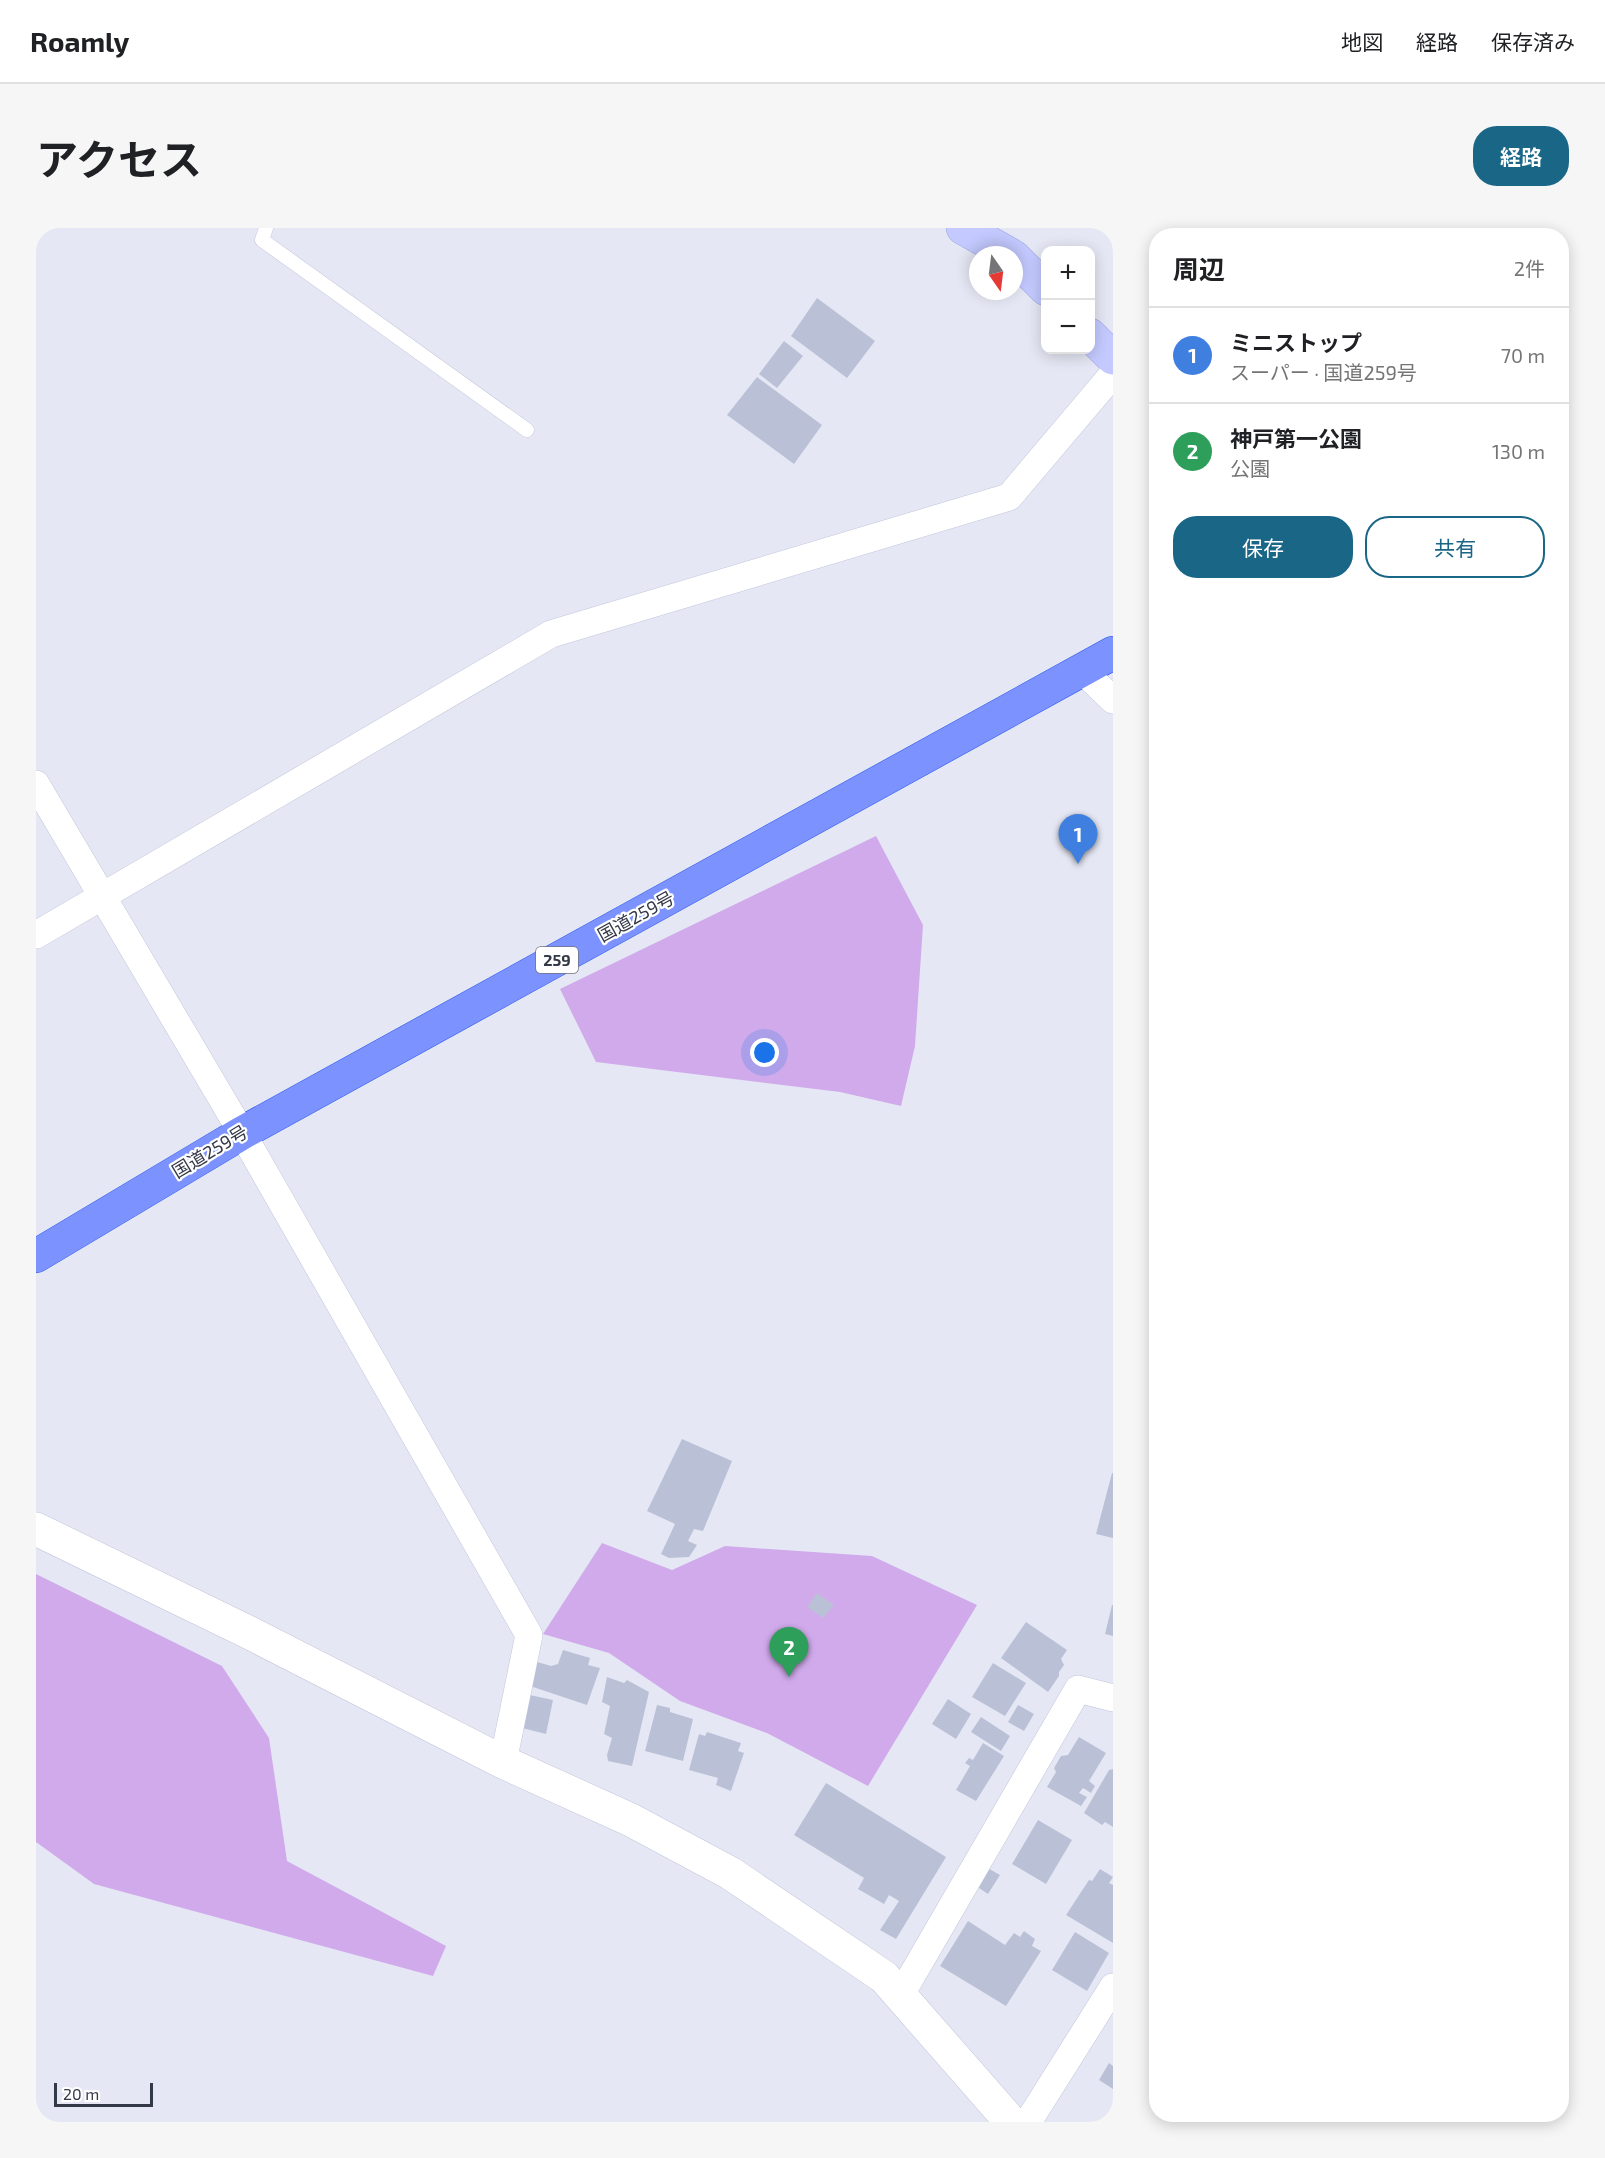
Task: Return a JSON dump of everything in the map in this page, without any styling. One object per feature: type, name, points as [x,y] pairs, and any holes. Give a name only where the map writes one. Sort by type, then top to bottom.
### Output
[{"type":"highway","name":"国道259号","points":[[36,1256],[242,1133],[1113,653]]},
{"type":"main road","points":[[963,228],[994,246]]},
{"type":"main road","points":[[1023,267],[1041,284]]},
{"type":"main road","points":[[1095,340],[1113,358]]},
{"type":"street","points":[[36,935],[551,634],[1009,497],[1113,374]]},
{"type":"street","points":[[1083,671],[1113,700]]},
{"type":"street","points":[[36,784],[242,1133],[529,1635],[503,1762]]},
{"type":"street","points":[[36,1529],[248,1632],[503,1762],[631,1820],[730,1873],[884,1977],[1011,2122]]},
{"type":"street","points":[[900,1996],[1078,1689],[1113,1698]]},
{"type":"street","points":[[1028,2122],[1113,1987]]},
{"type":"lane","points":[[266,228],[262,240],[527,430]]},
{"type":"shaded area","points":[[876,836],[923,925],[915,1046],[901,1106],[840,1092],[596,1062],[560,989]]},
{"type":"shaded area","points":[[602,1543],[672,1570],[725,1546],[872,1556],[977,1605],[868,1786],[767,1733],[680,1701],[609,1653],[543,1634]]},
{"type":"shaded area","points":[[36,1574],[222,1666],[269,1738],[287,1861],[446,1946],[433,1976],[94,1884],[36,1842]]},
{"type":"building","points":[[817,298],[875,341],[847,378],[791,336]]},
{"type":"building","points":[[784,341],[803,356],[777,388],[759,374]]},
{"type":"building","points":[[757,377],[822,425],[794,464],[727,415]]},
{"type":"building","points":[[682,1439],[732,1461],[703,1531],[694,1529],[688,1541],[697,1545],[689,1557],[669,1558],[661,1554],[675,1524],[647,1511]]},
{"type":"building","points":[[1113,1473],[1113,1538],[1096,1534]]},
{"type":"building","points":[[817,1593],[834,1605],[823,1618],[807,1607]]},
{"type":"building","points":[[1113,1605],[1113,1636],[1105,1634]]},
{"type":"building","points":[[1026,1622],[1067,1650],[1061,1659],[1064,1665],[1048,1692],[1001,1658]]},
{"type":"building","points":[[563,1650],[590,1658],[588,1665],[600,1668],[587,1705],[527,1685],[534,1661],[551,1666],[558,1664]]},
{"type":"building","points":[[993,1663],[1026,1683],[1005,1716],[972,1697]]},
{"type":"building","points":[[607,1677],[624,1683],[627,1680],[649,1692],[632,1766],[608,1761],[607,1755],[612,1738],[604,1734],[610,1706],[602,1702]]},
{"type":"building","points":[[525,1694],[553,1700],[546,1734],[518,1727]]},
{"type":"building","points":[[948,1699],[971,1714],[956,1739],[932,1724]]},
{"type":"building","points":[[657,1705],[670,1708],[670,1712],[693,1719],[683,1761],[645,1751]]},
{"type":"building","points":[[1018,1705],[1034,1714],[1024,1731],[1008,1722]]},
{"type":"building","points":[[981,1717],[1010,1736],[1001,1751],[971,1732]]},
{"type":"building","points":[[707,1732],[741,1743],[738,1751],[744,1753],[731,1791],[716,1785],[718,1778],[689,1770],[699,1734],[705,1736]]},
{"type":"building","points":[[1079,1737],[1106,1753],[1089,1781],[1095,1786],[1091,1793],[1083,1788],[1079,1793],[1087,1797],[1081,1806],[1047,1787],[1056,1772],[1054,1768],[1061,1756],[1068,1755]]},
{"type":"building","points":[[983,1743],[1004,1756],[976,1801],[956,1790],[970,1766],[965,1763],[969,1758],[973,1760]]},
{"type":"building","points":[[1113,1769],[1113,1827],[1105,1822],[1102,1825],[1084,1813],[1109,1770]]},
{"type":"building","points":[[826,1783],[946,1857],[896,1939],[880,1930],[899,1901],[889,1895],[884,1904],[858,1889],[864,1878],[794,1835]]},
{"type":"building","points":[[1038,1820],[1072,1840],[1046,1884],[1012,1864]]},
{"type":"building","points":[[984,1866],[1000,1875],[988,1894],[973,1884]]},
{"type":"building","points":[[1100,1869],[1113,1877],[1109,1883],[1113,1885],[1113,1943],[1066,1915],[1089,1880],[1092,1881]]},
{"type":"building","points":[[968,1921],[1005,1945],[1014,1933],[1020,1937],[1024,1931],[1035,1939],[1032,1946],[1041,1951],[1006,2006],[940,1966]]},
{"type":"building","points":[[1075,1932],[1109,1953],[1087,1991],[1052,1970]]},
{"type":"building","points":[[1109,2063],[1113,2066],[1113,2089],[1099,2080]]},
{"type":"place","name":"ミニストップ","points":[[1078,864]]},
{"type":"place","name":"神戸第一公園","points":[[789,1677]]}]
